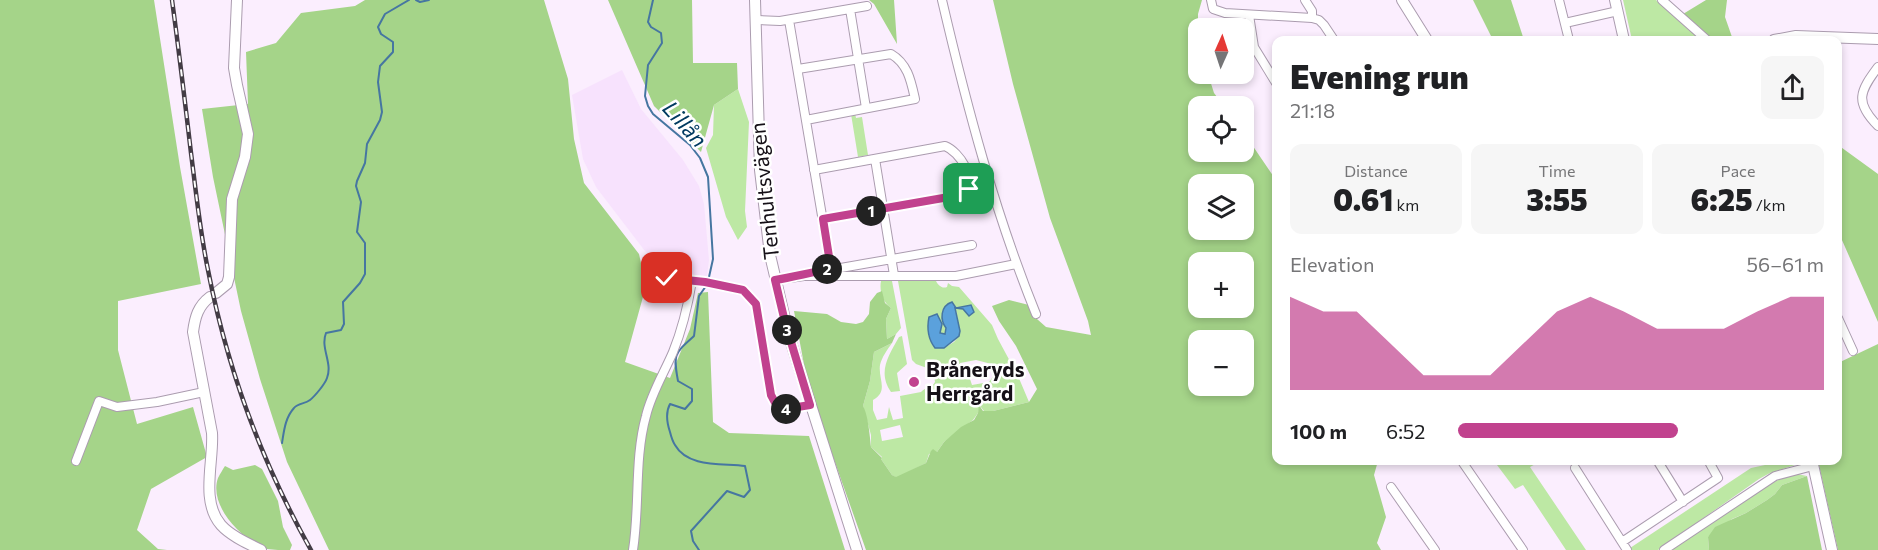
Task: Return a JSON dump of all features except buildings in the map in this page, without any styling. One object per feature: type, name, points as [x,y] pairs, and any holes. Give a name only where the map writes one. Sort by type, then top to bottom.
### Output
[{"type":"street","points":[[237,0],[234,68],[246,122],[248,145],[232,199],[227,284],[199,308],[193,332],[213,433],[210,492],[215,515],[220,524],[230,533],[261,550]]},
{"type":"street","name":"Tenhultsvägen","points":[[755,0],[761,189],[775,280],[810,405],[857,550]]},
{"type":"street","points":[[942,0],[993,197],[1036,314]]},
{"type":"street","points":[[1211,0],[1213,9],[1217,11],[1319,20],[1331,36]]},
{"type":"street","points":[[1305,0],[1312,11],[1312,18]]},
{"type":"street","points":[[1402,0],[1424,36]]},
{"type":"street","points":[[1558,0],[1568,36]]},
{"type":"street","points":[[1662,0],[1702,36]]},
{"type":"street","points":[[756,20],[789,20],[867,6]]},
{"type":"street","points":[[1564,23],[1616,6],[1623,36]]},
{"type":"street","points":[[850,9],[866,108]]},
{"type":"street","points":[[1249,15],[1254,47],[1272,76]]},
{"type":"street","points":[[789,20],[831,269]]},
{"type":"street","points":[[1842,38],[1878,39]]},
{"type":"street","points":[[798,69],[893,54],[908,71],[915,99],[806,120]]},
{"type":"street","points":[[1878,67],[1865,85],[1862,96],[1866,110],[1878,126]]},
{"type":"street","points":[[814,170],[947,147],[961,159],[970,186],[966,194],[823,219]]},
{"type":"street","points":[[874,159],[894,275]]},
{"type":"street","points":[[804,276],[816,271],[972,245]]},
{"type":"street","points":[[775,280],[804,276],[956,276],[1016,264]]},
{"type":"street","points":[[667,278],[705,282],[743,290],[756,304],[771,395],[779,410],[810,405]]},
{"type":"street","points":[[633,550],[641,448],[646,416],[674,350],[689,300],[692,281]]},
{"type":"street","points":[[1842,327],[1853,351]]},
{"type":"street","points":[[76,461],[99,401],[117,407],[157,402],[204,392]]},
{"type":"street","points":[[1464,465],[1523,550]]},
{"type":"street","points":[[1660,465],[1683,502]]},
{"type":"street","points":[[1575,468],[1624,546],[1719,478],[1711,465]]},
{"type":"street","points":[[1664,550],[1775,476],[1807,465]]},
{"type":"street","points":[[1813,465],[1832,550]]},
{"type":"street","points":[[1391,488],[1435,550]]},
{"type":"shaded area","points":[[622,70],[641,109],[683,160],[699,186],[704,204],[709,260],[707,276],[674,274],[645,251],[596,187],[583,159],[572,95]]},
{"type":"green space","points":[[0,0],[154,0],[201,284],[118,301],[118,350],[137,424],[193,407],[207,457],[151,489],[137,530],[158,549],[167,550],[0,550]]},
{"type":"green space","points":[[365,0],[544,0],[568,79],[574,139],[584,183],[639,254],[646,286],[625,362],[670,378],[690,329],[698,293],[708,292],[713,422],[729,433],[809,436],[845,550],[329,550],[287,462],[260,379],[241,311],[213,177],[202,109],[248,104],[246,52],[276,43],[301,13],[355,6]]},
{"type":"green space","points":[[608,0],[692,0],[693,63],[737,63],[738,89],[714,105],[701,152],[654,106]]},
{"type":"green space","points":[[869,0],[894,0],[897,44],[874,4]]},
{"type":"green space","points":[[993,0],[1202,0],[1198,18],[1188,18],[1188,84],[1211,84],[1216,96],[1188,96],[1188,162],[1254,162],[1254,148],[1272,174],[1272,465],[1377,465],[1374,475],[1386,517],[1377,543],[1381,550],[866,550],[808,386],[794,311],[827,314],[841,322],[856,324],[863,322],[869,314],[870,302],[877,293],[882,291],[885,303],[891,308],[886,319],[887,339],[896,334],[892,343],[874,352],[870,381],[863,406],[871,447],[896,477],[926,463],[933,449],[937,452],[944,442],[961,427],[974,420],[979,405],[983,411],[993,411],[1029,402],[1037,389],[1016,346],[992,306],[1009,300],[1029,305],[1037,319],[1046,327],[1091,335],[1050,218],[1013,84]]},
{"type":"green space","points":[[1473,0],[1511,0],[1523,36],[1491,36]]},
{"type":"green space","points":[[1623,0],[1656,0],[1699,36],[1631,36]]},
{"type":"green space","points":[[1706,0],[1727,0],[1725,17],[1732,36],[1706,36],[1683,14]]},
{"type":"green space","points":[[738,89],[749,122],[745,211],[747,227],[738,240],[726,217],[706,148],[713,135],[714,105]]},
{"type":"green space","points":[[855,113],[856,118],[862,117],[868,155],[858,157],[851,114]]},
{"type":"green space","points":[[1842,148],[1878,174],[1878,322],[1842,240]]},
{"type":"green space","points":[[881,281],[892,281],[901,328],[887,339],[886,319],[891,308],[882,296]]},
{"type":"green space","points":[[898,281],[936,281],[943,287],[947,287],[948,283],[959,287],[992,325],[1012,365],[1003,367],[976,360],[960,363],[963,377],[969,376],[972,385],[989,382],[995,374],[1015,369],[1029,402],[993,411],[984,411],[980,406],[973,420],[944,442],[937,452],[929,454],[926,463],[897,478],[892,475],[881,459],[882,457],[871,447],[871,435],[863,406],[870,381],[874,352],[892,343],[880,365],[882,389],[873,400],[873,410],[877,420],[887,418],[889,407],[893,420],[903,418],[900,396],[921,392],[935,382],[934,375],[929,377],[927,368],[912,360]],"holes":[[[952,302],[955,306],[959,336],[944,348],[933,346],[929,331],[930,316],[937,314],[941,324],[940,333],[945,334],[943,314],[946,305]],[[900,425],[903,437],[882,441],[880,430]]]},
{"type":"green space","points":[[902,336],[907,364],[897,373],[900,391],[891,392],[885,378],[886,364],[899,337]]},
{"type":"green space","points":[[1878,344],[1878,550],[1838,550],[1819,465],[1842,465],[1842,361]]},
{"type":"green space","points":[[255,465],[262,469],[278,501],[283,527],[292,545],[290,550],[267,549],[258,545],[230,521],[218,500],[216,489],[218,478],[225,466],[233,470]]},
{"type":"green space","points":[[1497,465],[1534,465],[1530,467],[1586,550],[1566,550],[1523,485],[1515,489]]},
{"type":"green space","points":[[1765,465],[1795,465],[1759,479],[1658,550],[1632,550],[1630,548],[1751,468]]},
{"type":"green space","points":[[1797,474],[1807,476],[1782,485],[1767,500],[1732,519],[1708,537],[1709,550],[1671,550],[1764,487]]},
{"type":"green space","points":[[1807,476],[1822,550],[1709,550],[1708,537],[1715,527],[1746,513],[1767,500],[1782,485]]},
{"type":"water","points":[[952,302],[956,308],[971,305],[974,312],[969,316],[963,309],[955,308],[959,336],[944,348],[935,348],[929,333],[929,317],[937,314],[942,324],[940,333],[945,334],[946,328],[942,313],[945,307]]},
{"type":"waterway","points":[[282,443],[285,425],[291,412],[296,406],[312,398],[326,381],[329,367],[324,344],[326,333],[341,330],[344,324],[343,302],[365,274],[365,243],[357,232],[361,202],[356,186],[365,163],[367,144],[382,112],[378,82],[380,66],[393,52],[393,42],[381,34],[378,27],[385,14],[409,0]]},
{"type":"waterway","points":[[416,0],[420,2],[429,0]]},
{"type":"waterway","name":"Lillån","points":[[653,0],[648,22],[651,27],[661,33],[662,43],[648,65],[645,96],[653,114],[690,145],[700,158],[708,177],[713,259],[709,277]]},
{"type":"waterway","name":"Lillån","points":[[699,550],[693,541],[691,531],[727,491],[744,497],[750,490],[745,466],[707,463],[688,458],[675,445],[668,425],[667,414],[670,404],[685,409],[692,401],[692,389],[678,381],[676,360],[679,351],[694,336],[699,296],[706,286]]},
{"type":"railway","points":[[172,0],[200,227],[225,343],[262,449],[311,550]]},
{"type":"place","name":"Bråneryds Herrgård","points":[[914,382]]},
{"type":"route","points":[[667,278],[705,282],[743,290],[756,304],[771,395],[779,410],[810,405],[775,280],[831,269],[823,219],[966,194],[969,189]]}]
